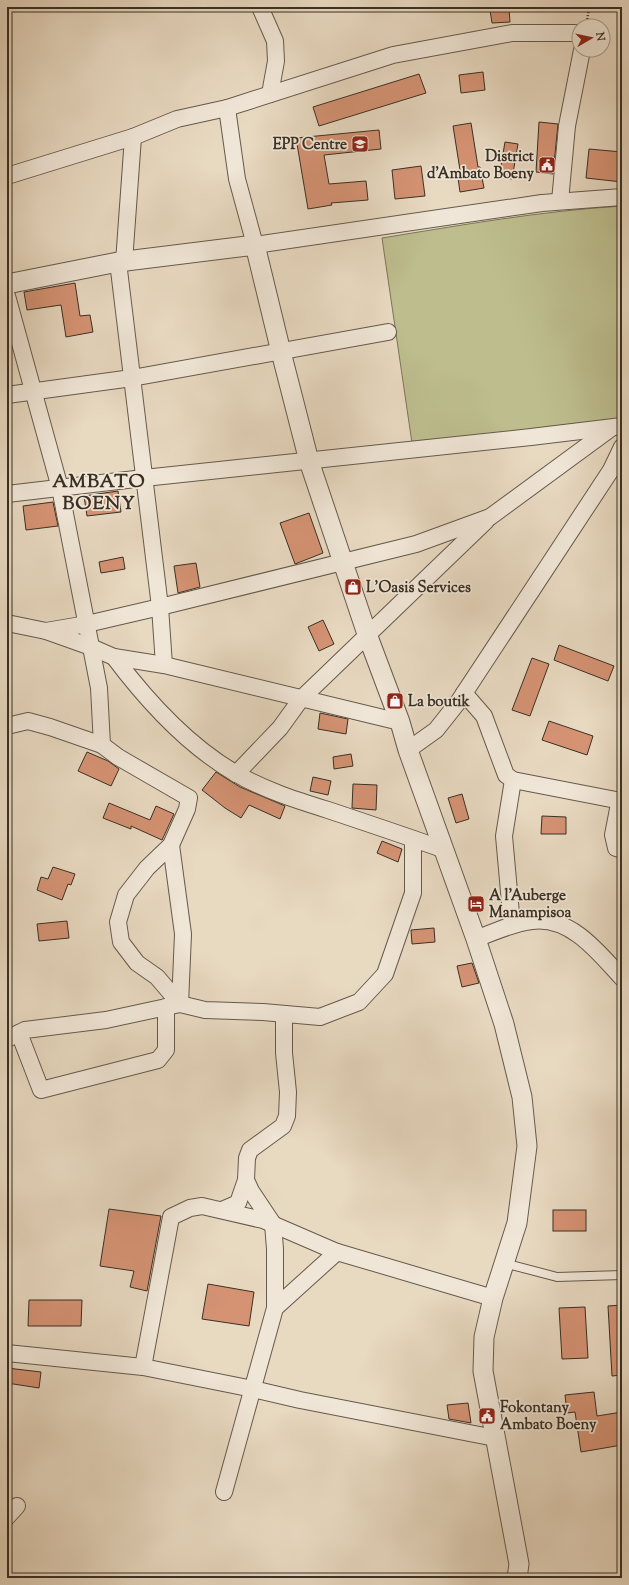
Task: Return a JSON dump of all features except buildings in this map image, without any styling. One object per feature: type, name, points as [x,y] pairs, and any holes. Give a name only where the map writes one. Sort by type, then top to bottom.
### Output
[{"type":"street","points":[[260,7],[275,41],[276,61],[270,94]]},
{"type":"street","points":[[7,176],[133,137],[177,119],[227,108],[393,55],[512,33],[571,33]]},
{"type":"street","points":[[560,201],[567,126],[580,58]]},
{"type":"street","points":[[227,108],[237,179],[309,461],[367,634],[400,722],[408,750],[476,939],[504,1024],[522,1097],[527,1146],[517,1223],[493,1298],[484,1337],[483,1371],[519,1564],[517,1578]]},
{"type":"street","points":[[133,137],[121,262],[132,378],[160,607],[164,665]]},
{"type":"street","points":[[7,284],[121,262],[255,245],[560,201],[622,197]]},
{"type":"street","points":[[7,296],[60,488],[98,688],[102,745]]},
{"type":"street","points":[[7,395],[132,378],[388,332]]},
{"type":"street","points":[[7,494],[617,427]]},
{"type":"street","points":[[236,774],[280,728],[301,699],[490,517],[617,427]]},
{"type":"street","points":[[408,750],[436,730],[464,693],[616,468],[622,447]]},
{"type":"street","points":[[46,631],[87,624],[160,607],[416,544],[490,517]]},
{"type":"street","points":[[7,623],[46,631],[114,657],[164,665],[400,722]]},
{"type":"street","points":[[114,657],[138,689],[184,736],[207,755],[236,774],[280,794],[445,850]]},
{"type":"street","points":[[464,693],[484,716],[506,775],[514,780],[616,800],[619,804],[612,835],[616,848],[622,850]]},
{"type":"street","points":[[7,726],[28,721],[102,745],[118,757],[189,798],[187,809],[171,845],[147,868],[126,895],[118,922],[120,942],[137,963],[157,977],[173,1006]]},
{"type":"street","points":[[512,925],[504,836],[514,780]]},
{"type":"street","points":[[171,845],[183,934],[173,1006],[166,1050],[158,1060],[41,1090],[13,1036],[25,1030],[106,1020],[173,1006],[205,1010],[320,1017],[359,1002],[385,974],[413,893],[413,838]]},
{"type":"street","points":[[476,939],[512,925],[533,920],[548,921],[578,934],[622,978]]},
{"type":"street","points":[[222,1210],[238,1203],[246,1180],[247,1158],[250,1150],[283,1126],[287,1116],[288,1092],[284,1053],[284,1014]]},
{"type":"street","points":[[224,1492],[275,1308],[275,1249],[273,1224],[251,1191],[246,1180]]},
{"type":"street","points":[[144,1367],[171,1217],[190,1208],[202,1206],[262,1220],[337,1252],[493,1298]]},
{"type":"street","points":[[275,1308],[337,1252]]},
{"type":"street","points":[[7,1353],[144,1367],[300,1400],[495,1438]]},
{"type":"lane","points":[[504,1263],[557,1277],[622,1275]]},
{"type":"path","points":[[588,18],[589,7]]},
{"type":"green space","points":[[622,206],[622,416],[614,421],[412,443],[382,238],[472,223],[562,211]]},
{"type":"place","name":"EPP Centre","points":[[360,144]]},
{"type":"place","name":"District d'Ambato Boeny","points":[[547,165]]},
{"type":"place","name":"L'Oasis Services","points":[[353,587]]},
{"type":"place","name":"La boutik","points":[[395,701]]},
{"type":"place","name":"A l'Auberge Manampisoa","points":[[476,904]]},
{"type":"place","name":"Fokontany Ambato Boeny","points":[[487,1416]]},
{"type":"district","name":"AMBATO BOENY","points":[[99,491]]}]
